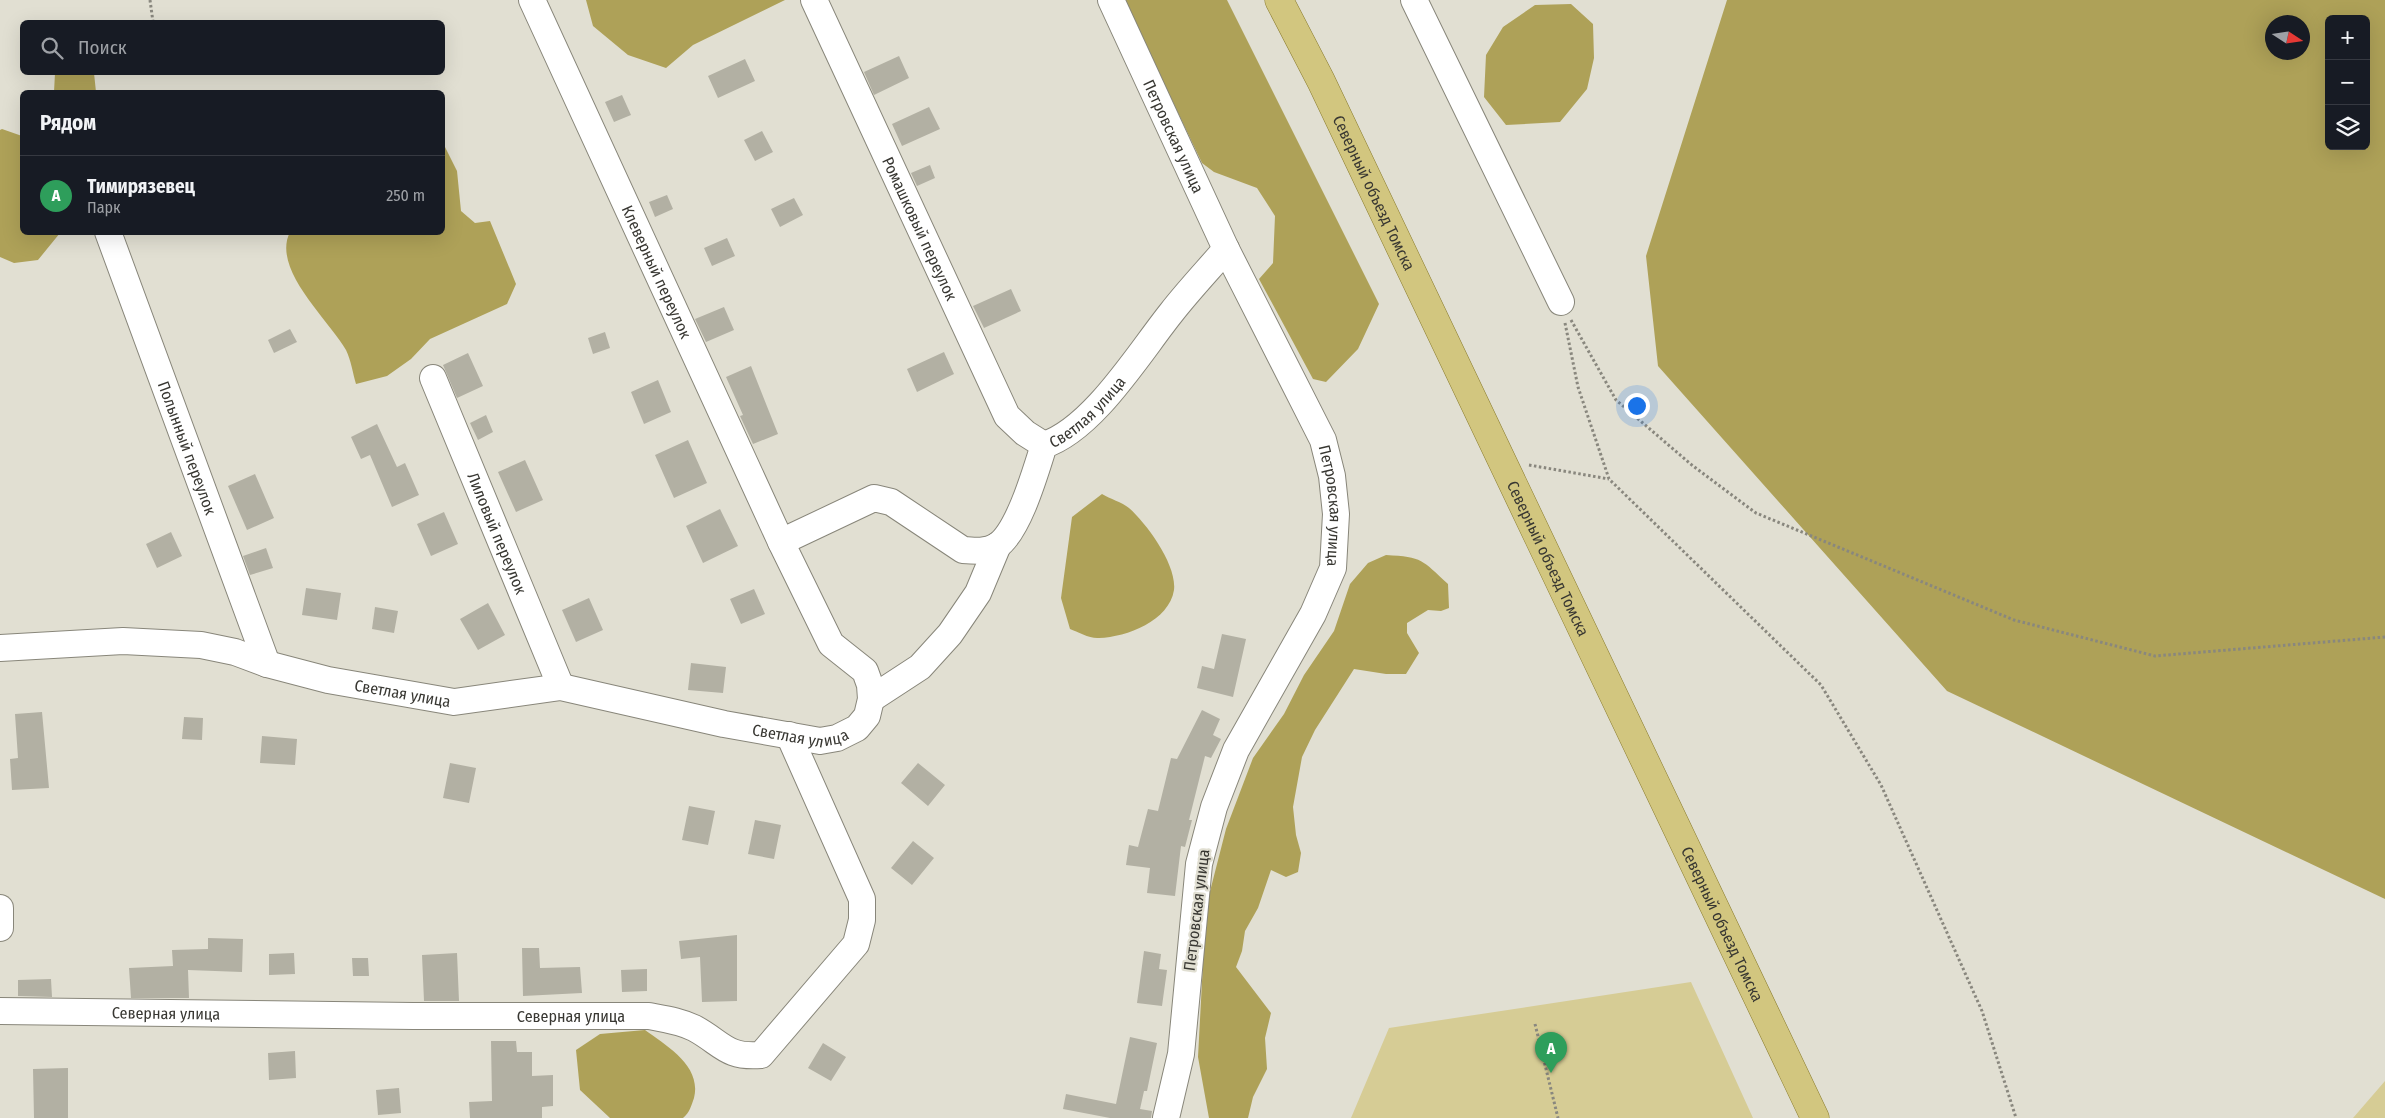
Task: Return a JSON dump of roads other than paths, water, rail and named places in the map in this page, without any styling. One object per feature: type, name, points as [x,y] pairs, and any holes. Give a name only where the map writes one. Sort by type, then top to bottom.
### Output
[{"type":"main road","name":"Северный объезд Томска","points":[[1279,0],[1325,90],[1815,1118]]},
{"type":"street","name":"Клеверный переулок","points":[[532,0],[781,542]]},
{"type":"street","name":"Ромашковый переулок","points":[[814,0],[1006,416],[1025,433],[1044,445]]},
{"type":"street","name":"Петровская улица","points":[[1111,0],[1226,249],[1323,440],[1332,476],[1336,514],[1333,568],[1308,622],[1236,750],[1214,807],[1199,864],[1181,1054],[1166,1118]]},
{"type":"street","points":[[1414,0],[1561,302]]},
{"type":"street","name":"Полынный переулок","points":[[109,235],[266,664]]},
{"type":"street","name":"Светлая улица","points":[[0,648],[123,641],[201,645],[235,652],[266,664],[378,690],[454,702],[561,687],[724,724],[820,741],[837,738],[857,728],[867,716],[871,700],[920,667],[950,634],[978,593],[998,545],[1008,534],[1027,496],[1044,445],[1069,433],[1094,410],[1173,311],[1226,249]]},
{"type":"street","name":"Лиловый переулок","points":[[433,378],[561,687]]},
{"type":"street","points":[[871,700],[870,685],[865,671],[831,644],[781,542],[874,498],[892,502],[964,550],[989,549],[998,545]]},
{"type":"street","name":"Северная улица","points":[[0,1011],[413,1016],[649,1016],[673,1020],[694,1028],[732,1053],[745,1056],[761,1055],[856,944],[862,920],[862,899],[789,735]]},
{"type":"street","points":[[0,908],[0,928]]},
{"type":"place","name":"Тимирязевец","points":[[1551,1073]]}]
